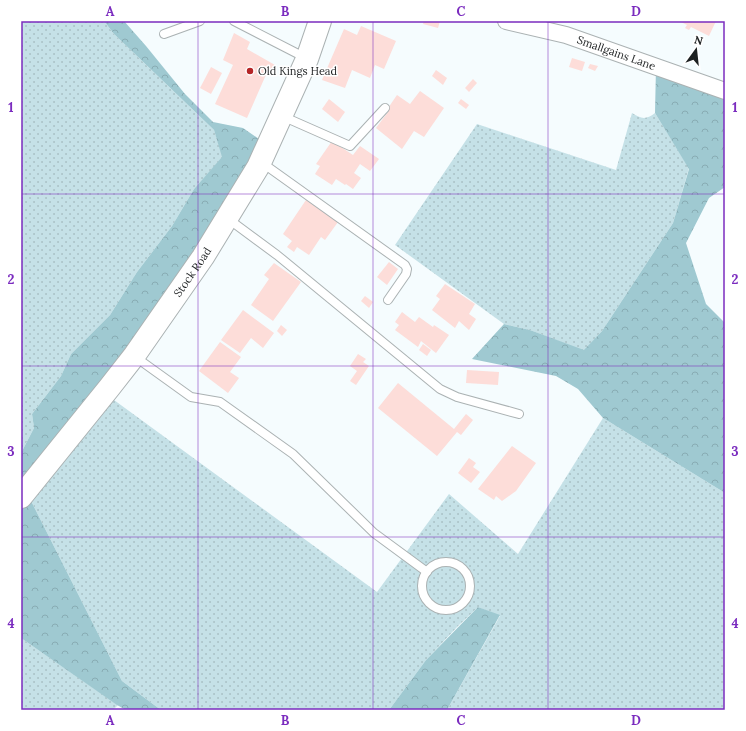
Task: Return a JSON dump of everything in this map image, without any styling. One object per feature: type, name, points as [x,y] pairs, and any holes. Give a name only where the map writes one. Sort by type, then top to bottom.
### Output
[{"type":"main road","name":"Stock Road","points":[[21,497],[134,356],[203,257],[260,162],[307,59],[320,21]]},
{"type":"street","name":"Smallgains Lane","points":[[506,21],[566,35],[725,91]]},
{"type":"lane","points":[[164,34],[200,21]]},
{"type":"lane","points":[[234,21],[307,59]]},
{"type":"lane","points":[[281,116],[350,146],[385,108]]},
{"type":"lane","points":[[260,162],[405,265],[407,269],[406,274],[388,300]]},
{"type":"lane","points":[[227,218],[277,255],[440,389],[458,398],[519,414]]},
{"type":"lane","points":[[134,356],[191,397],[220,402],[293,454],[374,533],[427,572]]},
{"type":"lane","points":[[444,562],[454,563],[463,568],[468,576],[470,586],[468,596],[462,604],[453,609],[443,610],[434,606],[426,600],[422,591],[422,580],[427,572],[434,565],[444,562]]},
{"type":"shaded area","points":[[21,21],[104,21],[114,34],[214,130],[223,157],[194,189],[172,226],[137,272],[110,315],[71,354],[61,376],[32,414],[34,428],[21,453]]},
{"type":"shaded area","points":[[632,113],[638,117],[646,118],[655,113],[689,168],[673,223],[602,331],[584,351],[530,330],[504,324],[395,245],[477,124],[616,170]]},
{"type":"shaded area","points":[[102,381],[114,400],[377,592],[449,494],[518,554],[603,418],[725,493],[725,710],[447,710],[500,616],[478,607],[426,660],[389,710],[161,710],[122,681],[26,491]]},
{"type":"shaded area","points":[[21,638],[118,705],[113,710],[21,710]]},
{"type":"green space","points":[[104,21],[124,21],[185,94],[213,122],[243,128],[259,139],[258,167],[26,491],[122,681],[161,710],[126,710],[21,638],[21,453],[34,428],[32,414],[61,376],[71,354],[110,315],[137,272],[172,226],[194,189],[222,157],[214,130],[114,34]]},
{"type":"green space","points":[[656,67],[725,91],[725,187],[709,198],[686,243],[706,304],[725,323],[725,493],[603,418],[578,389],[556,376],[472,359],[504,324],[530,330],[584,350],[602,331],[673,223],[689,169],[655,113]]},
{"type":"green space","points":[[478,607],[500,615],[447,710],[389,710],[426,660]]},
{"type":"building","points":[[424,21],[440,21],[438,28],[423,24]]},
{"type":"building","points":[[679,21],[716,21],[709,36],[691,27],[689,30],[685,28],[687,25]]},
{"type":"building","points":[[361,26],[396,41],[384,69],[375,65],[370,78],[352,70],[345,88],[322,80],[344,29],[357,35]]},
{"type":"building","name":"Old Kings Head","points":[[234,33],[250,42],[247,49],[275,65],[265,77],[247,118],[215,104],[233,65],[223,60]]},
{"type":"building","points":[[572,58],[585,62],[582,71],[569,67]]},
{"type":"building","points":[[590,64],[598,66],[595,71],[588,68]]},
{"type":"building","points":[[211,67],[222,73],[211,94],[200,88]]},
{"type":"building","points":[[436,70],[447,78],[443,85],[432,76]]},
{"type":"building","points":[[473,79],[477,83],[469,92],[465,88]]},
{"type":"building","points":[[420,91],[444,108],[424,137],[414,131],[402,149],[376,128],[388,112],[386,111],[397,95],[410,104]]},
{"type":"building","points":[[329,99],[345,112],[338,122],[322,109]]},
{"type":"building","points":[[461,99],[469,105],[466,109],[458,103]]},
{"type":"building","points":[[332,141],[353,155],[360,146],[379,159],[370,171],[360,164],[354,173],[361,178],[353,189],[336,179],[332,185],[315,174],[320,166],[316,164]]},
{"type":"building","points":[[306,200],[338,222],[325,240],[321,237],[309,255],[297,247],[294,252],[287,247],[292,241],[283,234]]},
{"type":"building","points":[[389,262],[398,269],[387,285],[377,277]]},
{"type":"building","points":[[274,263],[301,282],[273,321],[251,305],[269,279],[264,275]]},
{"type":"building","points":[[445,284],[475,304],[469,314],[476,319],[469,330],[459,321],[455,328],[432,310],[440,299],[436,296]]},
{"type":"building","points":[[365,296],[373,302],[369,308],[361,301]]},
{"type":"building","points":[[243,310],[274,333],[263,348],[251,338],[240,353],[221,340]]},
{"type":"building","points":[[402,312],[415,322],[419,317],[433,327],[434,325],[449,335],[436,353],[421,341],[418,347],[395,330],[399,325],[395,322]]},
{"type":"building","points":[[281,325],[287,330],[282,336],[277,331]]},
{"type":"building","points":[[220,342],[241,357],[230,372],[239,378],[228,393],[199,371]]},
{"type":"building","points":[[423,344],[431,350],[427,356],[419,350]]},
{"type":"building","points":[[358,354],[366,359],[363,362],[369,366],[356,385],[350,381],[357,371],[350,366]]},
{"type":"building","points":[[467,370],[499,372],[498,385],[466,383]]},
{"type":"building","points":[[398,383],[454,429],[466,414],[473,420],[461,435],[457,432],[437,456],[378,408]]},
{"type":"building","points":[[512,446],[536,463],[516,491],[502,501],[496,496],[494,500],[478,489]]},
{"type":"building","points":[[469,458],[476,463],[473,467],[480,472],[471,483],[458,473]]},
{"type":"place","name":"Old Kings Head","points":[[250,71]]}]
